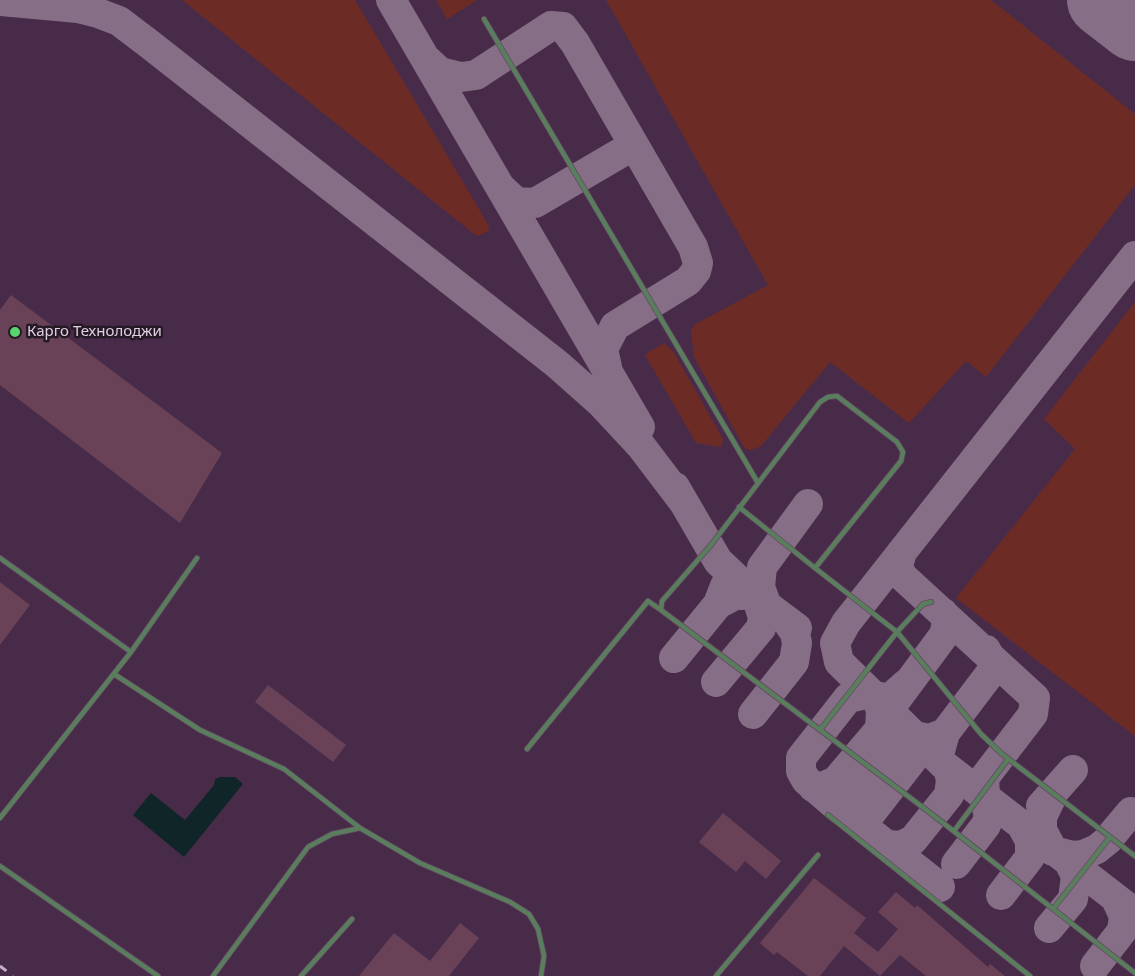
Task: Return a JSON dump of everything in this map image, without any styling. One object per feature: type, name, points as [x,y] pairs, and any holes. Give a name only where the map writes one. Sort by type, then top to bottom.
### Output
[{"type":"lane","points":[[484,19],[758,483]]},
{"type":"lane","points":[[661,610],[662,601],[711,545],[820,402],[828,397],[837,396],[897,442],[903,452],[901,461],[816,568]]},
{"type":"lane","points":[[739,507],[897,632],[981,734],[1008,759],[1135,856]]},
{"type":"lane","points":[[0,558],[131,652]]},
{"type":"lane","points":[[0,818],[131,652],[198,558]]},
{"type":"lane","points":[[527,749],[648,601],[954,831],[1135,973]]},
{"type":"lane","points":[[820,730],[897,632],[923,604],[931,602]]},
{"type":"lane","points":[[114,674],[200,730],[284,769],[360,828],[420,863],[510,902],[530,914],[538,929],[544,956],[541,976]]},
{"type":"lane","points":[[954,831],[1008,759]]},
{"type":"lane","points":[[828,815],[1027,975]]},
{"type":"lane","points":[[213,976],[308,847],[333,834],[360,828]]},
{"type":"lane","points":[[1053,909],[1110,837]]},
{"type":"lane","points":[[716,976],[818,855]]},
{"type":"lane","points":[[0,866],[158,976]]},
{"type":"lane","points":[[301,976],[352,919]]},
{"type":"shaded area","points":[[182,0],[355,0],[489,226],[488,231],[478,236],[474,234]]},
{"type":"shaded area","points":[[436,0],[477,0],[447,19]]},
{"type":"shaded area","points":[[606,0],[991,0],[1135,114],[1135,185],[986,377],[966,361],[909,423],[830,362],[761,446],[751,450],[745,449],[694,357],[691,331],[694,325],[768,285]]},
{"type":"shaded area","points":[[1135,302],[1135,736],[956,598],[1075,449],[1044,419]]},
{"type":"shaded area","points":[[664,343],[673,351],[723,439],[721,447],[696,443],[645,355]]},
{"type":"shaded area","points":[[235,777],[243,784],[184,857],[133,815],[151,793],[185,820],[214,785],[215,779]]},
{"type":"building","points":[[11,295],[222,453],[180,523],[0,385],[0,310]]},
{"type":"building","points":[[0,582],[30,605],[0,645]]},
{"type":"building","points":[[268,685],[346,745],[333,762],[255,702]]},
{"type":"building","points":[[723,813],[781,861],[766,879],[745,861],[736,872],[699,842]]},
{"type":"building","points":[[814,878],[866,918],[854,933],[878,952],[898,929],[878,912],[896,892],[915,908],[917,905],[988,967],[990,964],[1005,976],[926,976],[900,955],[880,976],[844,946],[820,976],[808,976],[777,952],[774,955],[760,943]]},
{"type":"building","points":[[460,923],[479,938],[449,976],[359,976],[394,933],[430,961]]},
{"type":"taxiway","points":[[391,0],[640,427]]},
{"type":"taxiway","points":[[0,1],[78,8],[119,21],[557,364],[601,403],[641,446],[685,504]]},
{"type":"taxiway","points":[[426,59],[440,72],[461,77],[476,75],[551,26],[563,27],[575,43],[693,247],[698,263],[696,271],[688,281],[615,326],[603,349],[608,372]]},
{"type":"taxiway","points":[[500,187],[516,202],[535,203],[634,145]]},
{"type":"taxiway","points":[[1135,256],[846,623],[835,643],[839,662],[944,765],[1135,913]]},
{"type":"taxiway","points":[[675,487],[718,561],[757,598],[797,628]]},
{"type":"taxiway","points":[[767,606],[760,587],[762,567],[808,504]]},
{"type":"taxiway","points":[[902,552],[898,566],[902,576],[1035,698],[1033,714],[984,778],[985,794],[993,805]]},
{"type":"taxiway","points":[[674,658],[718,604],[725,586]]},
{"type":"taxiway","points":[[716,682],[761,628],[763,618],[757,598],[749,595],[735,595],[718,604]]},
{"type":"taxiway","points":[[896,700],[944,635],[947,622],[943,613]]},
{"type":"taxiway","points":[[753,714],[794,662],[797,643],[795,633],[786,620]]},
{"type":"taxiway","points":[[940,751],[945,733],[992,671],[992,661],[986,650]]},
{"type":"taxiway","points":[[841,810],[806,780],[801,771],[801,758],[848,698],[866,694],[889,699],[906,684]]},
{"type":"taxiway","points":[[813,787],[825,786],[836,781],[880,729],[881,711],[876,696]]},
{"type":"taxiway","points":[[855,795],[900,740],[898,725],[891,714]]},
{"type":"taxiway","points":[[835,793],[837,805],[846,813],[860,817],[871,813],[913,759],[912,735],[929,739],[945,733]]},
{"type":"taxiway","points":[[888,845],[901,846],[913,840],[949,795],[951,780],[948,768]]},
{"type":"taxiway","points":[[1041,806],[1073,770]]},
{"type":"taxiway","points":[[1054,792],[1042,817],[1042,830],[1053,851],[1073,856],[1083,855],[1097,849],[1108,840]]},
{"type":"taxiway","points":[[956,864],[986,825],[989,816],[984,797]]},
{"type":"taxiway","points":[[1110,837],[1131,812]]},
{"type":"taxiway","points":[[846,813],[940,887]]},
{"type":"taxiway","points":[[1001,895],[1030,857],[1030,841],[1023,828]]},
{"type":"taxiway","points":[[1049,928],[1073,899],[1076,876],[1070,864]]},
{"type":"taxiway","points":[[1095,966],[1122,931],[1124,916],[1116,899]]},
{"type":"runway","points":[[1104,0],[1135,24]]},
{"type":"railway","points":[[0,966],[13,976]]},
{"type":"place","name":"Карго Технолоджи","points":[[15,332]]}]
